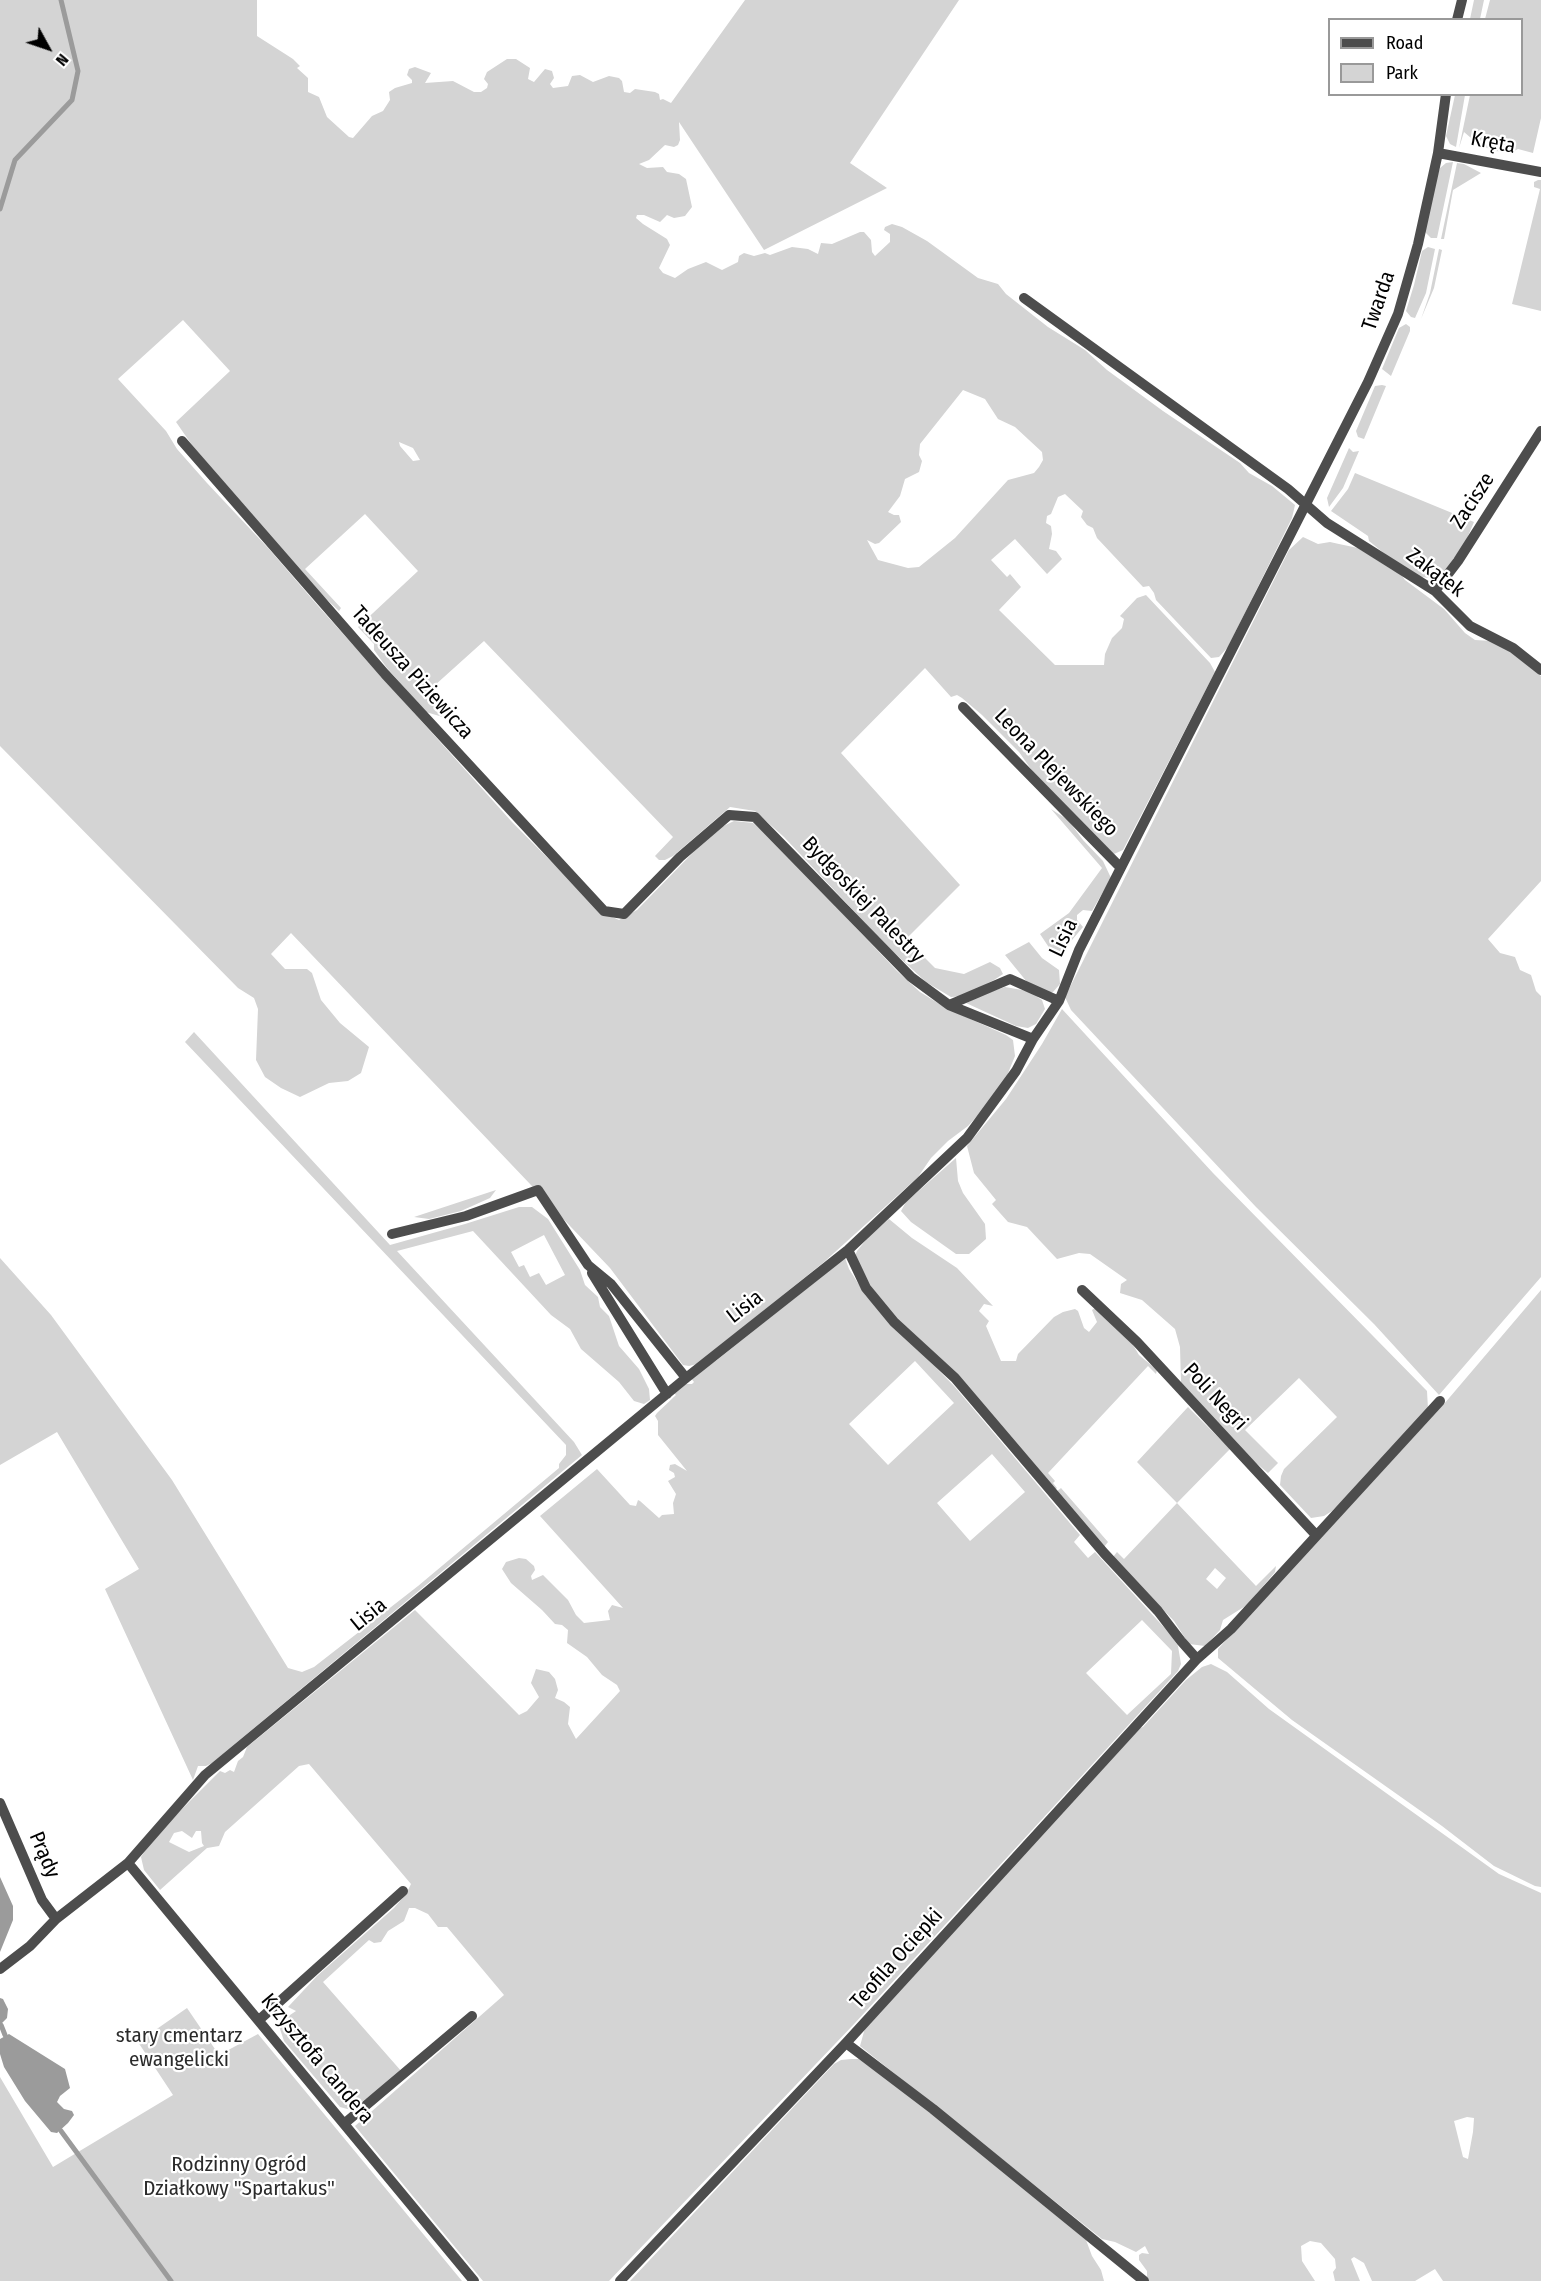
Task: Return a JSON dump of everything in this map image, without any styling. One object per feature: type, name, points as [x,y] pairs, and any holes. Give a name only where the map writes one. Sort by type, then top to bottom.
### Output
[{"type":"street","points":[[1458,18],[1462,0]]},
{"type":"street","name":"Twarda","points":[[1306,506],[1368,382],[1398,314],[1418,244],[1438,153],[1446,96]]},
{"type":"street","name":"Kręta","points":[[1438,153],[1541,172]]},
{"type":"street","name":"Zakątek","points":[[1024,298],[1288,489],[1327,523],[1435,591],[1470,626],[1513,648],[1541,670]]},
{"type":"street","name":"Zacisze","points":[[1435,591],[1458,561],[1541,430]]},
{"type":"street","name":"Tadeusza Piziewicza","points":[[182,441],[385,674],[603,911],[624,914],[680,857],[729,815],[755,817]]},
{"type":"street","name":"Lisia","points":[[0,1969],[30,1946],[56,1919],[128,1863],[206,1774],[686,1378],[848,1250],[967,1138],[1016,1071],[1033,1039],[1059,1001],[1079,950],[1120,867],[1306,506]]},
{"type":"street","name":"Leona Plejewskiego","points":[[963,707],[1120,867]]},
{"type":"street","name":"Bydgoskiej Palestry","points":[[755,817],[910,977],[949,1005],[1033,1039]]},
{"type":"street","points":[[949,1005],[1010,979],[1059,1001]]},
{"type":"street","points":[[392,1234],[466,1216],[538,1190],[588,1265],[667,1394]]},
{"type":"street","points":[[848,1250],[866,1288],[887,1314],[955,1378],[1197,1659]]},
{"type":"street","points":[[588,1265],[611,1284],[686,1378]]},
{"type":"street","name":"Poli Negri","points":[[1082,1290],[1137,1342],[1316,1535]]},
{"type":"street","name":"Teofila Ociepki","points":[[620,2281],[846,2043],[1197,1659],[1232,1629],[1440,1401]]},
{"type":"street","name":"Prądy","points":[[0,1803],[42,1900],[56,1919]]},
{"type":"street","name":"Krzysztofa Candera","points":[[128,1863],[474,2281]]},
{"type":"street","points":[[259,2020],[403,1891]]},
{"type":"street","points":[[345,2123],[472,2016]]},
{"type":"street","points":[[846,2043],[933,2109],[1144,2281]]},
{"type":"green space","points":[[0,0],[257,0],[257,36],[300,66],[297,68],[308,78],[308,92],[319,97],[327,117],[353,138],[372,116],[383,111],[390,100],[389,92],[412,83],[407,75],[409,69],[415,67],[431,73],[425,83],[453,81],[474,92],[481,92],[487,88],[488,84],[484,79],[487,72],[507,59],[516,59],[530,68],[528,79],[534,82],[545,69],[552,71],[554,78],[550,84],[553,88],[568,86],[572,76],[580,75],[593,82],[609,76],[622,81],[624,92],[630,93],[635,89],[655,92],[659,94],[660,100],[671,103],[745,0],[959,0],[850,163],[887,188],[764,250],[679,122],[678,145],[674,147],[665,145],[649,160],[639,164],[647,168],[663,167],[667,172],[679,174],[686,179],[692,207],[685,216],[674,218],[667,215],[660,222],[644,215],[637,215],[636,218],[667,239],[670,245],[659,268],[663,273],[675,278],[688,269],[706,262],[722,270],[738,262],[739,256],[744,253],[754,256],[765,253],[770,255],[792,247],[808,249],[818,254],[821,243],[832,244],[860,232],[864,232],[871,240],[872,252],[875,256],[890,242],[890,234],[884,230],[885,227],[892,224],[902,227],[927,241],[978,278],[998,284],[1006,294],[1048,327],[1085,350],[1107,370],[1240,463],[1249,473],[1272,486],[1295,505],[1292,518],[1228,647],[1219,657],[1211,658],[1156,600],[1149,586],[1143,587],[1097,538],[1093,528],[1087,525],[1081,517],[1083,511],[1065,494],[1058,497],[1051,514],[1047,516],[1046,523],[1051,526],[1052,534],[1049,549],[1056,551],[1062,559],[1047,574],[1015,539],[991,560],[1007,577],[1010,574],[1021,587],[999,610],[1055,665],[1104,665],[1105,654],[1112,638],[1122,628],[1124,619],[1120,616],[1137,598],[1146,595],[1210,663],[1215,672],[1123,850],[1114,854],[1033,772],[1019,752],[982,715],[957,695],[951,697],[925,668],[841,753],[960,885],[906,939],[935,968],[964,974],[990,962],[1000,968],[1003,974],[963,996],[951,997],[926,982],[887,946],[784,837],[755,811],[730,807],[673,856],[659,860],[655,856],[673,837],[484,641],[424,695],[446,718],[426,712],[387,668],[374,650],[374,644],[358,627],[418,571],[365,514],[305,569],[341,608],[339,611],[313,586],[192,445],[176,422],[230,371],[183,320],[118,379],[166,431],[177,449],[207,483],[269,549],[512,822],[601,912],[619,920],[637,910],[715,830],[734,821],[753,823],[768,835],[897,971],[920,992],[946,1008],[1013,1040],[1015,1056],[1006,1078],[988,1104],[968,1126],[931,1158],[918,1177],[824,1262],[697,1364],[689,1366],[683,1365],[610,1268],[291,933],[271,954],[285,969],[307,969],[312,973],[321,1000],[340,1023],[369,1047],[361,1073],[348,1081],[329,1083],[300,1097],[265,1077],[256,1060],[258,1009],[254,998],[238,988],[0,746]],"holes":[[[963,390],[985,399],[998,419],[1015,427],[1042,452],[1043,460],[1034,473],[1008,480],[955,538],[919,567],[908,568],[878,560],[867,540],[875,544],[879,543],[901,522],[899,515],[888,512],[900,496],[905,479],[919,472],[922,461],[919,455],[920,444]],[[399,442],[413,448],[420,460],[413,461]]]},
{"type":"green space","points":[[1474,0],[1484,0],[1480,18],[1470,18]]},
{"type":"green space","points":[[1490,0],[1541,0],[1541,118],[1533,153],[1518,149],[1512,152],[1494,151],[1478,144],[1464,132],[1459,148],[1470,96],[1523,96],[1523,18],[1485,18]]},
{"type":"green space","points":[[1455,96],[1465,96],[1456,147],[1450,144],[1446,136]]},
{"type":"green space","points":[[1453,162],[1437,238],[1431,238],[1425,232],[1437,177],[1440,168],[1446,163]]},
{"type":"green space","points":[[1457,163],[1481,173],[1453,190],[1444,239],[1441,239]]},
{"type":"green space","points":[[1541,180],[1541,311],[1512,304],[1540,189],[1534,187],[1534,182]]},
{"type":"green space","points":[[1428,247],[1435,249],[1426,293],[1415,318],[1406,311],[1422,251]]},
{"type":"green space","points":[[1439,249],[1442,250],[1434,288],[1421,319],[1430,293]]},
{"type":"green space","points":[[1406,324],[1410,327],[1410,331],[1391,376],[1382,369],[1399,328]]},
{"type":"green space","points":[[1375,386],[1386,386],[1364,439],[1358,437],[1356,431]]},
{"type":"green space","points":[[1349,448],[1353,452],[1359,451],[1343,488],[1329,507],[1327,498]]},
{"type":"green space","points":[[1355,473],[1474,522],[1465,543],[1443,573],[1434,579],[1400,573],[1405,580],[1444,609],[1465,633],[1475,640],[1492,641],[1514,653],[1541,676],[1541,881],[1488,939],[1500,953],[1515,957],[1520,970],[1531,975],[1536,991],[1541,996],[1541,1277],[1439,1395],[1374,1324],[1256,1207],[1115,1057],[1071,1010],[1065,997],[1289,550],[1303,537],[1318,544],[1330,542],[1358,548],[1394,571],[1385,554],[1369,541],[1368,536],[1331,511],[1348,489]]},
{"type":"green space","points":[[1051,809],[1068,820],[1103,861],[1111,878],[1092,911],[1083,910],[1077,915],[1077,920],[1083,927],[1061,953],[1052,952],[1040,934],[1069,913],[1102,868]]},
{"type":"green space","points":[[1029,942],[1042,958],[1059,970],[1060,984],[1053,992],[1045,992],[1027,982],[1005,955]]},
{"type":"green space","points":[[1005,987],[1028,991],[1042,1000],[1045,1009],[1036,1024],[1028,1028],[1016,1026],[966,1003]]},
{"type":"green space","points":[[1062,1009],[1213,1173],[1427,1391],[1428,1409],[1363,1480],[1324,1516],[1311,1518],[1280,1485],[1284,1469],[1337,1417],[1299,1378],[1245,1430],[1278,1463],[1268,1473],[1249,1457],[1181,1383],[1180,1347],[1175,1329],[1142,1300],[1120,1293],[1121,1284],[1127,1280],[1090,1254],[1079,1253],[1057,1259],[1027,1227],[1008,1222],[992,1204],[996,1200],[974,1173],[967,1146],[1006,1099]]},
{"type":"green space","points":[[194,1032],[390,1245],[519,1207],[532,1207],[548,1219],[580,1270],[585,1285],[598,1297],[600,1307],[609,1316],[619,1346],[639,1369],[649,1389],[650,1400],[644,1404],[634,1401],[619,1382],[581,1349],[570,1329],[551,1315],[473,1231],[397,1251],[574,1442],[582,1455],[212,1763],[198,1766],[193,1780],[105,1589],[139,1569],[57,1432],[0,1465],[0,1258],[51,1315],[172,1480],[288,1668],[302,1672],[314,1667],[418,1586],[559,1468],[559,1464],[566,1455],[566,1445],[185,1042]],"holes":[[[544,1235],[565,1275],[546,1285],[539,1273],[530,1277],[524,1265],[519,1267],[511,1252]]]},
{"type":"green space","points":[[956,1158],[958,1181],[963,1193],[985,1224],[986,1239],[969,1254],[956,1254],[911,1222],[901,1211],[906,1202]]},
{"type":"green space","points":[[496,1190],[490,1198],[461,1211],[429,1219],[414,1217]]},
{"type":"green space","points":[[889,1219],[912,1238],[957,1268],[993,1306],[984,1304],[979,1311],[989,1321],[986,1326],[1001,1361],[1016,1361],[1018,1354],[1054,1317],[1063,1312],[1075,1309],[1078,1311],[1084,1328],[1089,1332],[1097,1322],[1092,1310],[1095,1308],[1133,1345],[1139,1355],[1157,1370],[1156,1374],[1148,1366],[1048,1473],[1055,1481],[1053,1483],[1057,1488],[1055,1490],[953,1370],[892,1314],[870,1285],[855,1256],[870,1235]]},
{"type":"green space","points":[[845,1258],[849,1269],[866,1296],[954,1386],[1080,1535],[1074,1542],[1088,1558],[1095,1552],[1170,1634],[1178,1646],[1181,1664],[1178,1671],[855,2023],[609,2281],[483,2281],[355,2126],[504,1995],[447,1927],[438,1927],[428,1914],[415,1908],[409,1908],[404,1921],[388,1931],[381,1942],[374,1943],[369,1940],[323,1982],[402,2072],[351,2110],[340,2107],[284,2041],[278,2023],[296,2011],[288,2007],[317,1976],[394,1908],[411,1884],[309,1764],[299,1766],[225,1832],[219,1846],[207,1848],[160,1890],[144,1870],[141,1857],[155,1836],[220,1771],[234,1772],[247,1747],[415,1610],[519,1715],[527,1711],[539,1697],[531,1683],[536,1669],[549,1672],[555,1679],[558,1690],[555,1698],[570,1707],[568,1724],[576,1739],[620,1691],[617,1685],[602,1675],[587,1657],[567,1643],[568,1630],[562,1625],[555,1624],[511,1583],[502,1569],[506,1562],[519,1558],[526,1559],[534,1566],[532,1580],[543,1575],[568,1600],[576,1615],[584,1623],[610,1620],[608,1611],[612,1605],[623,1608],[540,1516],[597,1469],[630,1505],[636,1506],[638,1500],[659,1518],[662,1515],[674,1514],[673,1503],[676,1494],[668,1481],[675,1477],[674,1473],[669,1470],[670,1465],[675,1464],[687,1471],[658,1435],[658,1421],[655,1416],[676,1395],[673,1392],[686,1384],[692,1384],[694,1382],[690,1377],[717,1360]],"holes":[[[915,1361],[954,1403],[888,1465],[849,1424]],[[992,1454],[1025,1492],[970,1541],[937,1503]],[[1142,1620],[1172,1651],[1171,1674],[1127,1715],[1086,1673]],[[182,1831],[192,1838],[196,1831],[201,1831],[204,1846],[189,1852],[169,1842],[174,1833]]]},
{"type":"green space","points":[[1541,1290],[1541,1887],[1494,1866],[1442,1826],[1292,1720],[1218,1658],[1218,1649],[1444,1404]]},
{"type":"green space","points":[[1188,1407],[1230,1449],[1177,1503],[1137,1462]]},
{"type":"green space","points":[[1061,1488],[1108,1542],[1104,1547],[1056,1492]]},
{"type":"green space","points":[[1177,1503],[1256,1586],[1276,1566],[1275,1572],[1247,1605],[1223,1620],[1220,1630],[1205,1646],[1189,1644],[1174,1621],[1113,1557],[1117,1552],[1124,1559]],"holes":[[[1215,1568],[1226,1578],[1217,1589],[1206,1579]]]},
{"type":"green space","points":[[1211,1664],[1227,1672],[1269,1709],[1499,1874],[1541,1893],[1541,2281],[1443,2281],[1435,2269],[1415,2281],[1372,2281],[1364,2263],[1354,2257],[1351,2259],[1360,2281],[1335,2281],[1333,2272],[1336,2268],[1335,2259],[1321,2243],[1310,2241],[1301,2246],[1302,2261],[1315,2281],[1147,2281],[1147,2271],[1139,2260],[1139,2255],[1142,2253],[1149,2254],[1145,2246],[1136,2252],[1115,2242],[1102,2239],[860,2046],[865,2028],[1140,1728],[1186,1680],[1202,1667]],"holes":[[[1467,2117],[1474,2118],[1473,2132],[1468,2159],[1463,2157],[1454,2121]]]},
{"type":"green space","name":"Rodzinny Ogród Działkowy \"Spartakus\"","points":[[187,2008],[219,2055],[258,2034],[462,2281],[0,2281],[0,2077],[53,2167],[173,2095],[138,2042]]},
{"type":"green space","points":[[859,2059],[920,2103],[1086,2240],[1104,2281],[630,2281],[834,2064],[841,2060]]},
{"type":"shaded area","points":[[0,1877],[13,1906],[13,1920],[0,1952]]},
{"type":"shaded area","points":[[0,1998],[3,1999],[8,2009],[7,2018],[0,2025]]},
{"type":"shaded area","points":[[9,2034],[65,2069],[70,2088],[60,2096],[57,2102],[64,2109],[72,2111],[74,2115],[57,2133],[51,2132],[25,2101],[4,2067],[0,2054],[0,2039]]},
{"type":"waterway","points":[[0,209],[15,160],[72,100],[78,71],[61,0]]},
{"type":"waterway","points":[[1,2025],[5,2035]]},
{"type":"waterway","points":[[61,2131],[171,2281]]},
{"type":"park label","name":"stary cmentarz ewangelicki","points":[[179,2048]]}]
